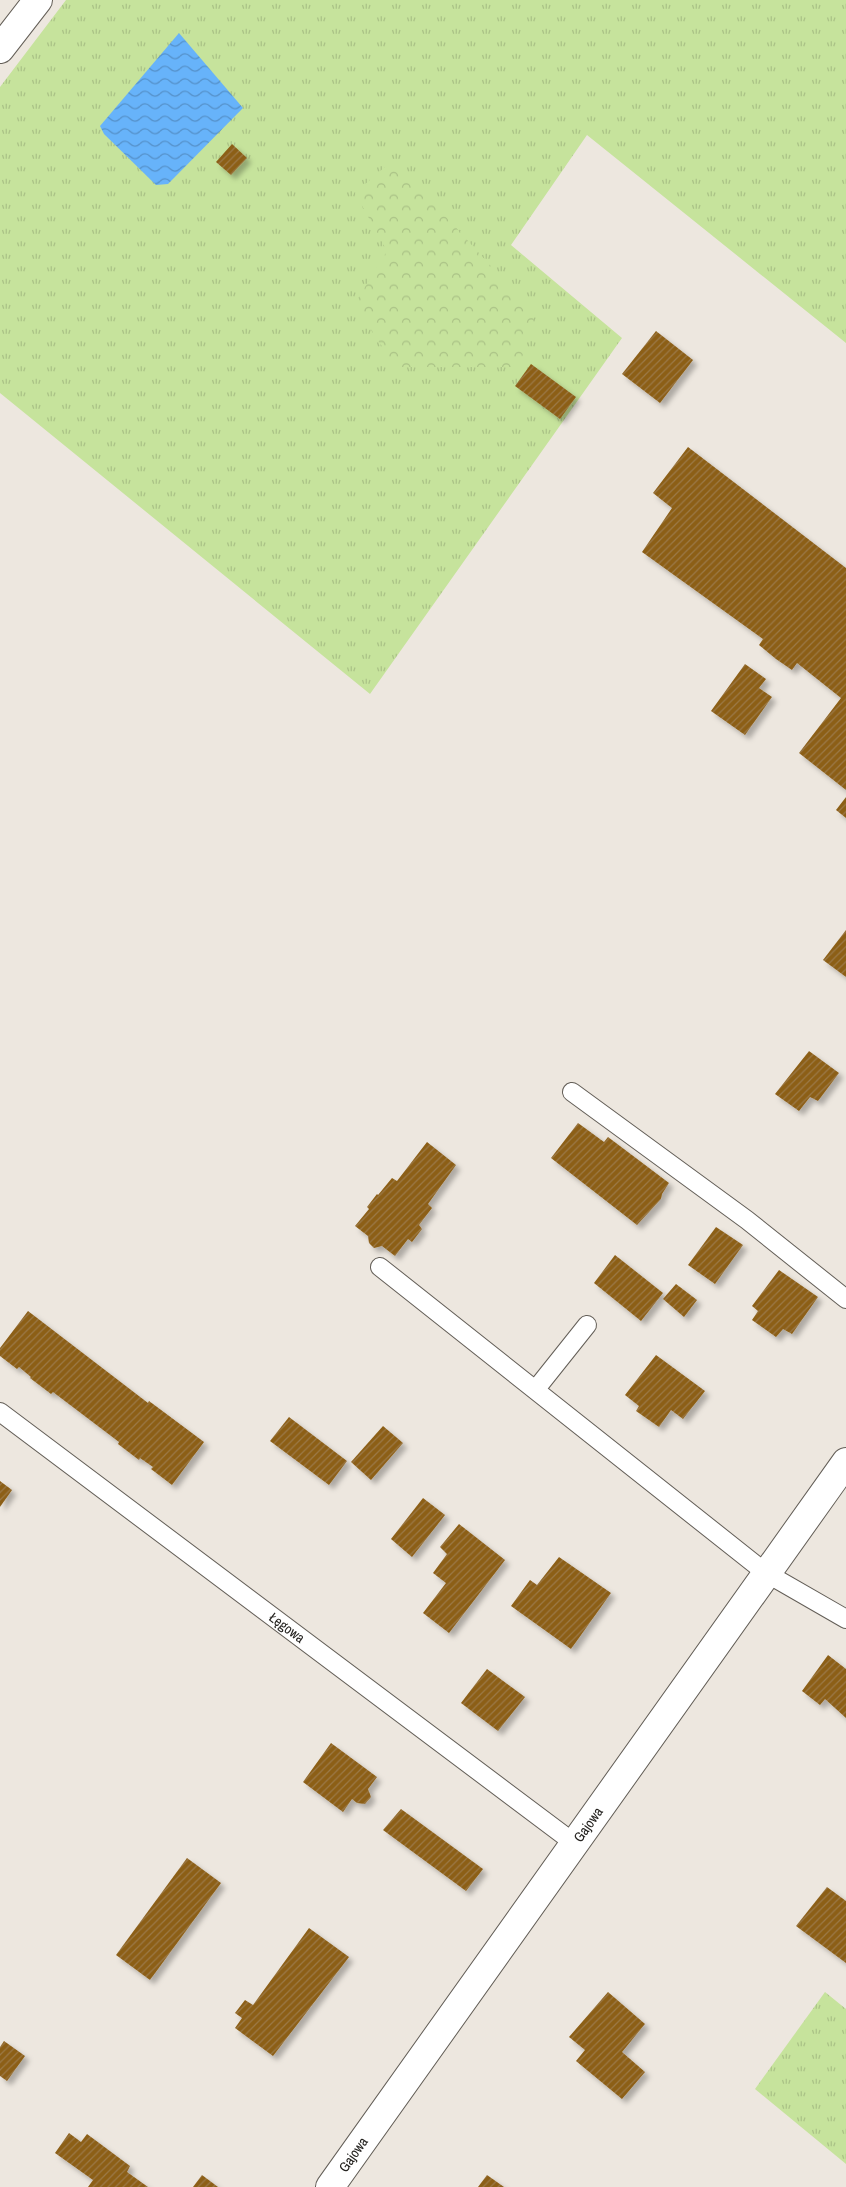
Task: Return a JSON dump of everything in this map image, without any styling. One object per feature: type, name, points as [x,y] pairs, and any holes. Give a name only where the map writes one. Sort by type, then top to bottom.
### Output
[{"type":"street","points":[[0,49],[38,0]]},
{"type":"street","name":"Gajowa","points":[[330,2187],[846,1462]]},
{"type":"lane","points":[[572,1092],[747,1220],[846,1299]]},
{"type":"lane","points":[[380,1267],[766,1573],[846,1620]]},
{"type":"lane","points":[[536,1389],[587,1324]]},
{"type":"lane","name":"Łęgowa","points":[[0,1412],[574,1843]]},
{"type":"green space","points":[[66,0],[846,0],[846,343],[587,135],[511,245],[622,338],[370,694],[0,393],[0,87]]},
{"type":"green space","points":[[394,159],[535,315],[519,367],[396,367],[354,305],[387,251],[355,193]]},
{"type":"green space","points":[[825,1992],[846,2009],[846,2164],[755,2089]]},
{"type":"water","points":[[179,33],[243,108],[168,184],[156,185],[104,134],[100,126]]},
{"type":"building","points":[[232,144],[247,158],[231,175],[216,162]]},
{"type":"building","points":[[656,331],[693,360],[660,403],[622,374]]},
{"type":"building","points":[[531,364],[576,397],[560,419],[515,386]]},
{"type":"building","points":[[688,447],[846,568],[846,790],[799,753],[841,698],[797,663],[792,670],[776,659],[759,645],[763,639],[642,552],[672,508],[653,493]]},
{"type":"building","points":[[745,664],[766,679],[759,688],[772,697],[745,735],[711,711]]},
{"type":"building","points":[[846,797],[846,818],[836,810]]},
{"type":"building","points":[[846,930],[846,977],[823,960]]},
{"type":"building","points":[[809,1051],[839,1073],[818,1101],[810,1097],[799,1111],[775,1094]]},
{"type":"building","points":[[578,1123],[604,1142],[608,1137],[669,1183],[661,1199],[637,1225],[551,1158]]},
{"type":"building","points":[[427,1142],[456,1165],[428,1204],[432,1208],[419,1225],[422,1229],[412,1242],[408,1239],[395,1256],[382,1246],[374,1248],[369,1243],[368,1236],[355,1226],[369,1209],[367,1207],[377,1194],[392,1178],[397,1181]]},
{"type":"building","points":[[716,1227],[743,1245],[715,1284],[688,1265]]},
{"type":"building","points":[[615,1255],[663,1293],[641,1321],[594,1283]]},
{"type":"building","points":[[779,1270],[818,1297],[792,1334],[783,1329],[776,1337],[752,1320],[758,1311],[752,1306]]},
{"type":"building","points":[[676,1284],[697,1300],[684,1317],[663,1299]]},
{"type":"building","points":[[28,1311],[148,1403],[149,1401],[204,1442],[172,1485],[151,1469],[153,1467],[140,1458],[139,1460],[118,1444],[119,1442],[53,1392],[51,1394],[19,1367],[17,1369],[0,1356],[0,1348]]},
{"type":"building","points":[[656,1355],[705,1391],[683,1419],[671,1410],[659,1427],[636,1411],[639,1406],[625,1395]]},
{"type":"building","points":[[289,1417],[347,1461],[329,1485],[270,1441]]},
{"type":"building","points":[[383,1426],[403,1443],[371,1480],[351,1462]]},
{"type":"building","points":[[0,1481],[12,1490],[0,1507]]},
{"type":"building","points":[[423,1498],[445,1515],[412,1557],[391,1539]]},
{"type":"building","points":[[459,1524],[505,1560],[449,1633],[423,1613],[446,1583],[433,1573],[447,1554],[440,1547]]},
{"type":"building","points":[[559,1557],[611,1593],[571,1649],[511,1606],[530,1580],[537,1585]]},
{"type":"building","points":[[828,1655],[846,1669],[846,1718],[825,1699],[820,1705],[802,1691]]},
{"type":"building","points":[[487,1669],[525,1697],[498,1731],[461,1703]]},
{"type":"building","points":[[331,1743],[377,1777],[368,1789],[371,1797],[365,1804],[357,1803],[352,1799],[343,1812],[303,1782]]},
{"type":"building","points":[[401,1809],[483,1869],[466,1891],[383,1830]]},
{"type":"building","points":[[187,1858],[221,1883],[150,1980],[116,1955]]},
{"type":"building","points":[[827,1887],[846,1901],[846,1963],[796,1926]]},
{"type":"building","points":[[309,1928],[349,1957],[273,2056],[235,2028],[242,2018],[235,2013],[245,2000],[253,2005]]},
{"type":"building","points":[[608,1992],[645,2024],[622,2052],[645,2072],[622,2099],[576,2061],[585,2050],[569,2037]]},
{"type":"building","points":[[4,2041],[25,2056],[7,2081],[0,2076],[0,2047]]},
{"type":"building","points":[[69,2133],[81,2142],[87,2134],[130,2166],[127,2172],[148,2187],[88,2187],[93,2180],[55,2153]]},
{"type":"building","points":[[202,2175],[218,2187],[193,2187]]},
{"type":"building","points":[[487,2175],[504,2187],[478,2187]]}]
